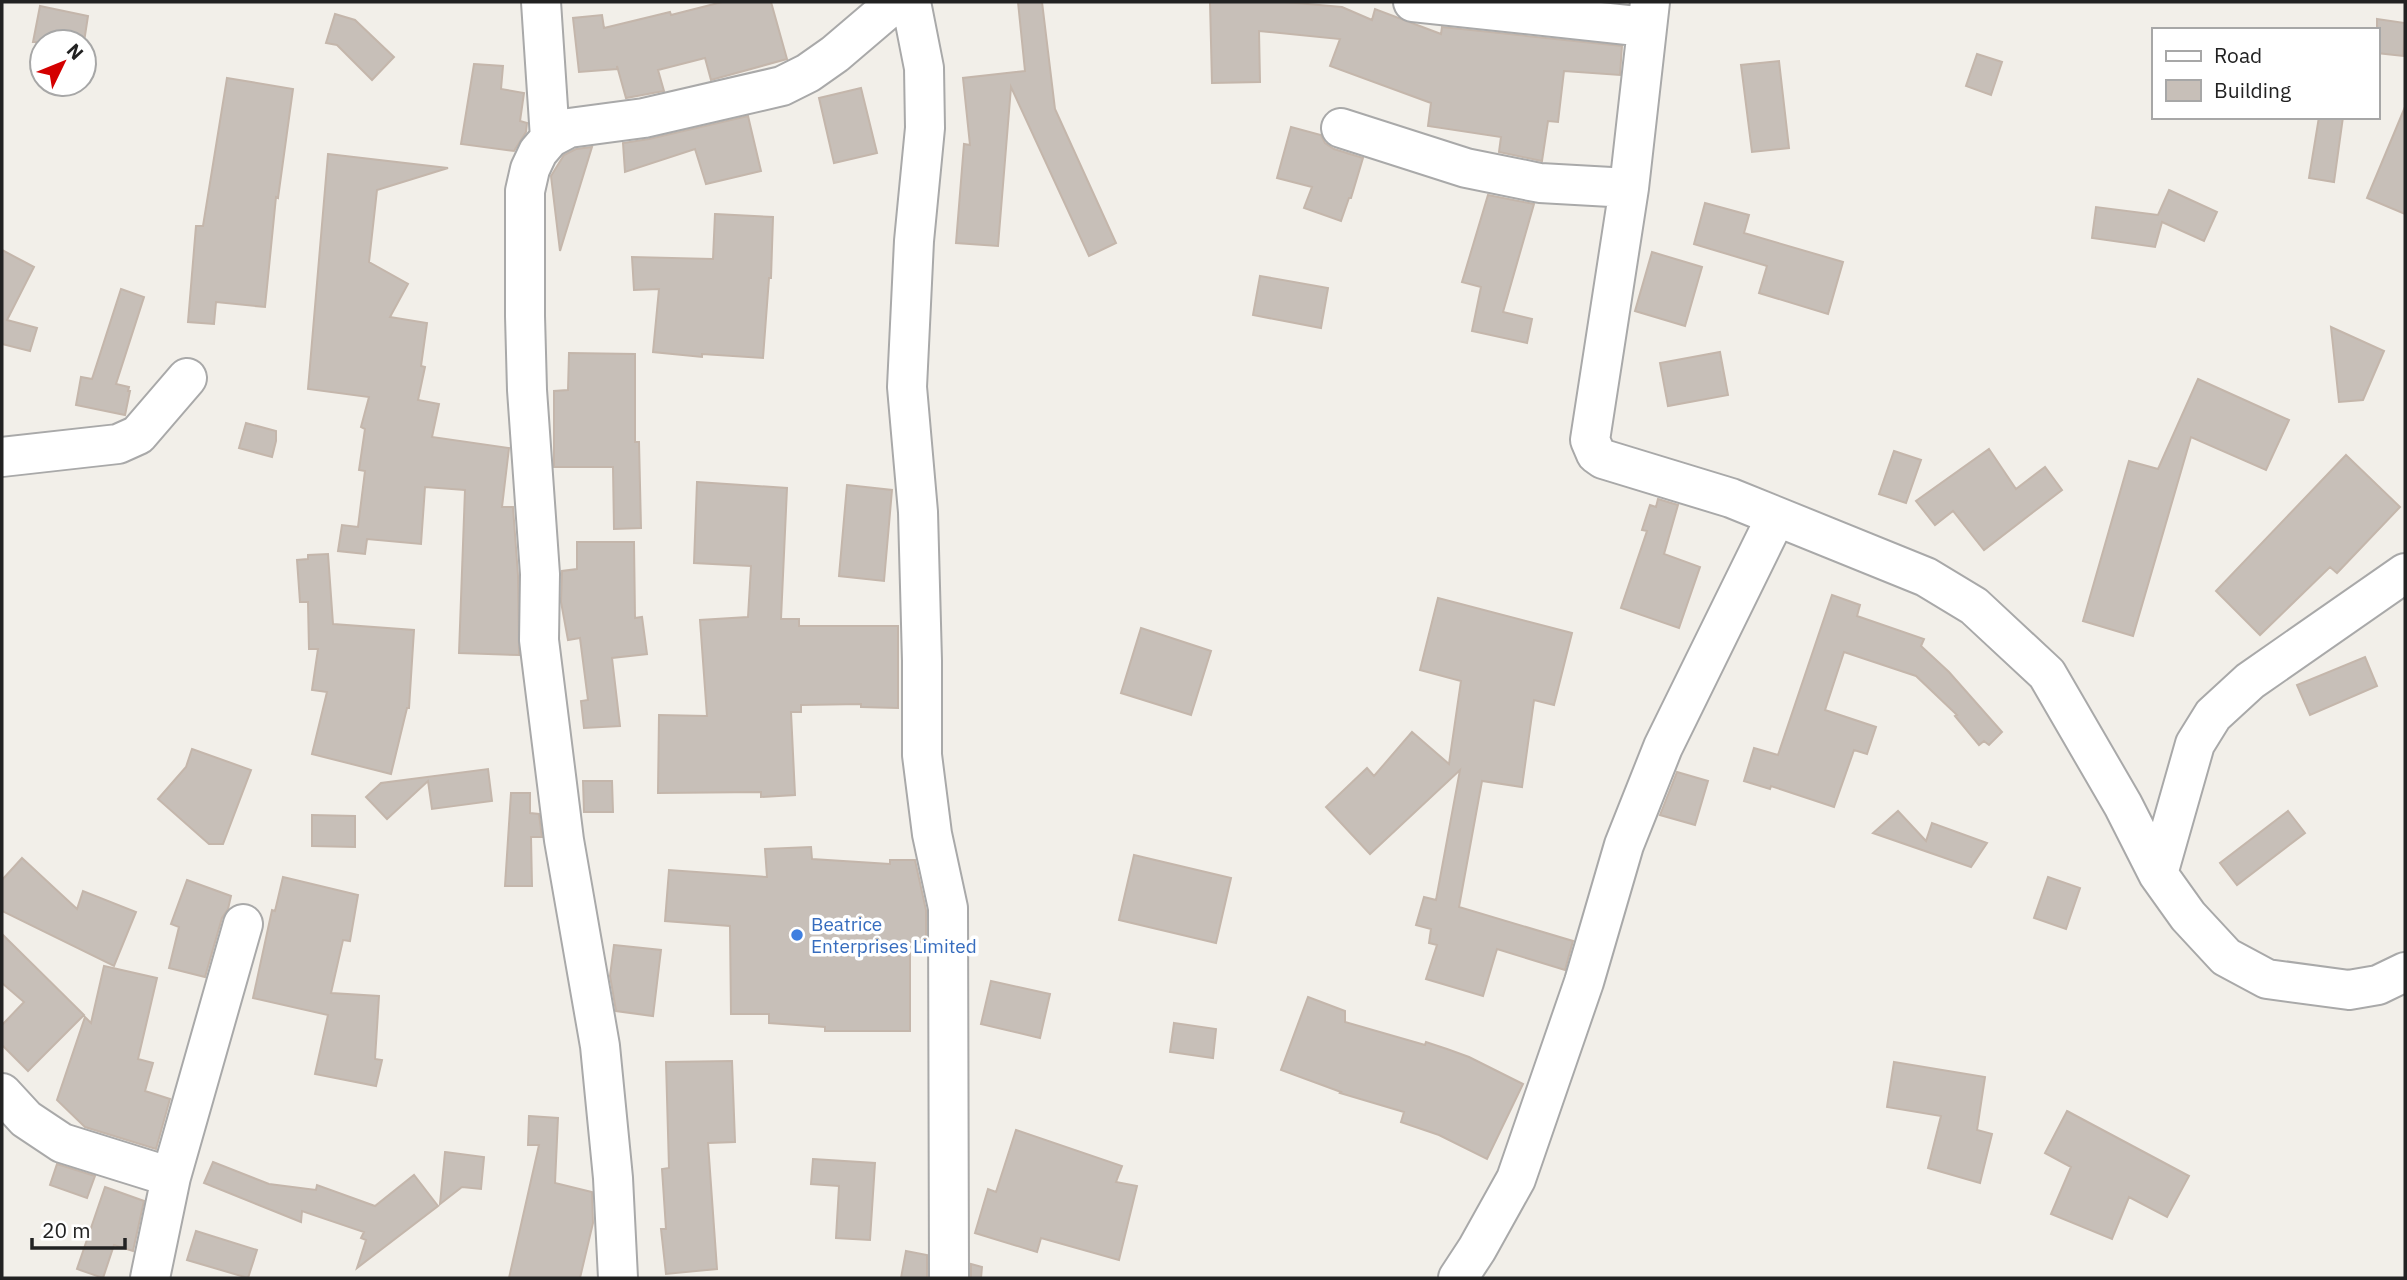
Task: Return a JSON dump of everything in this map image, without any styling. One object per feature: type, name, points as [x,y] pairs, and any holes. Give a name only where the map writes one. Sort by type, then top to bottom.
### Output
[{"type":"street","points":[[541,2],[550,138]]},
{"type":"street","points":[[618,1278],[614,1178],[600,1046],[564,840],[539,640],[540,574],[527,390],[525,191],[538,152],[550,138],[569,128],[644,118],[782,86],[808,73],[835,54],[896,2]]},
{"type":"street","points":[[911,2],[923,68],[925,128],[914,241],[906,387],[918,512],[922,755],[932,834],[948,908],[949,1278]]},
{"type":"street","points":[[1413,2],[1648,14],[1629,188],[1590,440],[1603,459],[1731,498],[1926,578],[1974,606],[2047,674],[2123,805],[2158,874],[2188,916],[2226,957],[2267,979],[2349,990],[2378,985],[2405,972]]},
{"type":"street","points":[[1341,128],[1466,168],[1540,183],[1629,188]]},
{"type":"street","points":[[2,457],[118,444],[138,435],[187,378]]},
{"type":"street","points":[[1458,1278],[1516,1179],[1584,982],[1625,845],[1662,747],[1776,517]]},
{"type":"street","points":[[2158,874],[2195,744],[2213,715],[2250,681],[2405,573]]},
{"type":"street","points":[[150,1278],[171,1177],[243,924]]},
{"type":"street","points":[[2,1093],[26,1119],[62,1143],[171,1177]]},
{"type":"building","points":[[722,2],[771,2],[787,59],[711,80],[705,58],[658,70],[664,91],[626,98],[617,66],[617,69],[579,72],[573,18],[602,15],[604,28]]},
{"type":"building","points":[[1018,2],[1042,2],[1055,109],[1116,243],[1089,256],[1011,87],[998,246],[956,243],[964,144],[970,145],[963,78],[1025,71]]},
{"type":"building","points":[[1210,2],[1285,2],[1342,7],[1372,20],[1375,9],[1441,34],[1442,27],[1622,46],[1620,75],[1564,71],[1558,122],[1548,121],[1542,161],[1499,152],[1501,137],[1428,126],[1431,103],[1330,66],[1340,39],[1259,31],[1260,82],[1212,83]]},
{"type":"building","points":[[40,6],[88,16],[86,28],[36,28]]},
{"type":"building","points":[[335,14],[355,20],[394,57],[372,80],[337,45],[326,43]]},
{"type":"building","points":[[2377,19],[2405,23],[2403,56],[2379,53]]},
{"type":"building","points":[[1977,54],[2002,62],[1991,95],[1966,86]]},
{"type":"building","points":[[1779,61],[1789,148],[1752,152],[1741,65]]},
{"type":"building","points":[[474,64],[503,66],[501,89],[524,93],[520,121],[527,123],[526,132],[514,151],[461,144]]},
{"type":"building","points":[[227,78],[293,89],[278,198],[276,197],[265,307],[216,302],[214,324],[188,322],[196,226],[203,226]]},
{"type":"building","points":[[861,88],[877,153],[834,163],[819,98]]},
{"type":"building","points":[[2405,107],[2405,214],[2367,198]]},
{"type":"building","points":[[748,116],[761,171],[706,184],[695,149],[625,172],[623,143]]},
{"type":"building","points":[[2319,119],[2343,119],[2334,182],[2309,178]]},
{"type":"building","points":[[1291,127],[1321,135],[1325,143],[1334,149],[1363,158],[1341,221],[1304,208],[1312,187],[1277,178]]},
{"type":"building","points":[[592,147],[560,251],[551,176],[564,155],[576,149]]},
{"type":"building","points":[[328,154],[448,168],[377,190],[369,262],[408,284],[390,317],[427,323],[421,366],[425,367],[418,400],[439,404],[432,437],[509,448],[502,507],[513,507],[518,575],[519,655],[459,653],[465,490],[425,487],[421,544],[367,539],[365,554],[338,551],[342,525],[358,527],[365,471],[359,470],[365,429],[361,427],[369,397],[308,389]]},
{"type":"building","points":[[2169,190],[2217,212],[2204,241],[2162,222],[2155,247],[2092,238],[2096,207],[2158,215]]},
{"type":"building","points":[[1488,195],[1534,204],[1503,312],[1532,319],[1527,343],[1472,331],[1481,287],[1462,282]]},
{"type":"building","points":[[1705,203],[1749,215],[1744,233],[1843,262],[1828,314],[1759,293],[1767,266],[1694,244]]},
{"type":"building","points":[[715,214],[773,217],[771,278],[763,358],[702,354],[702,357],[653,352],[659,289],[634,290],[632,257],[713,259]]},
{"type":"building","points":[[2,250],[34,267],[7,320],[37,328],[30,351],[2,344]]},
{"type":"building","points":[[1652,252],[1702,267],[1685,326],[1635,311]]},
{"type":"building","points":[[1260,276],[1328,288],[1321,328],[1253,315]]},
{"type":"building","points":[[121,289],[144,297],[116,384],[129,387],[125,415],[76,405],[81,377],[92,379]]},
{"type":"building","points":[[2331,327],[2384,351],[2363,400],[2339,402]]},
{"type":"building","points":[[1720,352],[1728,395],[1668,406],[1660,363]]},
{"type":"building","points":[[569,353],[635,354],[635,442],[639,442],[641,528],[614,529],[613,467],[554,467],[554,391],[568,390]]},
{"type":"building","points":[[2198,379],[2289,420],[2266,470],[2191,437],[2133,636],[2083,621],[2129,461],[2158,469]]},
{"type":"building","points":[[246,423],[276,431],[272,457],[239,448]]},
{"type":"building","points":[[1989,449],[2016,489],[2045,467],[2062,490],[1984,550],[1953,511],[1935,525],[1916,501]]},
{"type":"building","points":[[1894,451],[1921,460],[1906,503],[1879,494]]},
{"type":"building","points":[[2346,455],[2400,507],[2337,573],[2330,567],[2260,635],[2216,591]]},
{"type":"building","points":[[697,482],[787,488],[781,619],[799,619],[799,626],[898,626],[898,708],[861,707],[861,704],[801,705],[801,712],[791,712],[795,795],[761,797],[761,792],[658,793],[659,715],[707,716],[700,620],[748,617],[751,566],[694,563]]},
{"type":"building","points":[[847,485],[892,490],[884,581],[839,576]]},
{"type":"building","points":[[1658,499],[1678,505],[1664,554],[1700,567],[1679,628],[1621,608],[1647,531],[1642,530],[1650,505],[1656,507]]},
{"type":"building","points":[[577,542],[634,542],[635,618],[642,617],[647,654],[612,658],[620,726],[584,728],[581,701],[588,700],[580,638],[568,640],[561,602],[562,571],[577,569]]},
{"type":"building","points":[[328,554],[333,624],[414,630],[409,708],[391,774],[312,754],[327,692],[312,690],[318,649],[309,649],[308,602],[300,602],[297,560],[308,559],[308,555]]},
{"type":"building","points":[[1832,595],[1860,605],[1857,616],[1924,639],[1921,646],[1949,672],[2002,732],[1989,745],[1984,741],[1979,745],[1955,716],[1957,715],[1916,676],[1844,652],[1825,710],[1876,727],[1867,754],[1854,750],[1834,807],[1771,786],[1770,789],[1744,781],[1754,748],[1778,755]]},
{"type":"building","points":[[1438,598],[1572,633],[1554,705],[1534,700],[1522,787],[1482,781],[1459,907],[1573,941],[1565,970],[1497,949],[1483,996],[1426,979],[1437,945],[1429,943],[1431,929],[1416,925],[1424,897],[1436,900],[1460,770],[1370,854],[1326,807],[1367,768],[1374,776],[1412,732],[1449,764],[1461,681],[1420,670]]},
{"type":"building","points":[[1141,628],[1211,651],[1191,715],[1121,693]]},
{"type":"building","points":[[2365,657],[2377,686],[2310,715],[2297,685]]},
{"type":"building","points":[[192,749],[251,770],[223,844],[209,844],[158,799],[186,767]]},
{"type":"building","points":[[488,769],[492,801],[432,809],[428,781],[387,819],[366,797],[381,783]]},
{"type":"building","points":[[1677,772],[1708,781],[1695,825],[1660,815]]},
{"type":"building","points":[[583,781],[612,781],[613,812],[584,812]]},
{"type":"building","points":[[511,793],[530,793],[530,813],[539,814],[542,837],[531,837],[532,886],[505,886]]},
{"type":"building","points":[[1898,811],[1926,841],[1932,823],[1987,843],[1971,867],[1873,833]]},
{"type":"building","points":[[2288,811],[2305,833],[2237,885],[2220,863]]},
{"type":"building","points":[[312,815],[355,816],[355,847],[312,846]]},
{"type":"building","points":[[811,847],[812,859],[890,864],[890,860],[915,860],[926,910],[926,942],[910,942],[910,1031],[825,1031],[825,1027],[769,1023],[769,1014],[731,1014],[730,926],[665,921],[669,870],[767,877],[765,849]]},
{"type":"building","points":[[1134,855],[1231,878],[1216,943],[1119,920]]},
{"type":"building","points":[[22,858],[77,909],[83,891],[136,912],[114,966],[2,911],[2,880]]},
{"type":"building","points":[[283,877],[358,895],[350,941],[343,940],[331,993],[379,996],[375,1059],[382,1060],[376,1086],[315,1074],[328,1015],[253,998],[272,910],[275,911]]},
{"type":"building","points":[[2048,877],[2080,888],[2066,929],[2034,918]]},
{"type":"building","points":[[187,880],[231,896],[205,977],[169,968],[179,927],[171,924]]},
{"type":"building","points":[[2,934],[84,1015],[28,1071],[2,1045],[2,1025],[24,1002],[2,983]]},
{"type":"building","points":[[614,945],[661,950],[653,1016],[616,1011],[610,976]]},
{"type":"building","points":[[104,966],[157,978],[138,1059],[153,1063],[145,1091],[170,1099],[156,1149],[85,1127],[57,1100],[85,1017],[91,1023]]},
{"type":"building","points":[[991,981],[1050,994],[1040,1038],[981,1024]]},
{"type":"building","points":[[1308,997],[1345,1011],[1345,1022],[1447,1049],[1523,1084],[1487,1159],[1439,1135],[1401,1122],[1404,1112],[1340,1093],[1281,1070]]},
{"type":"building","points":[[1174,1023],[1216,1029],[1213,1058],[1170,1052]]},
{"type":"building","points":[[732,1061],[735,1142],[708,1143],[717,1269],[666,1274],[661,1229],[666,1229],[662,1169],[669,1168],[666,1062]]},
{"type":"building","points":[[1894,1062],[1985,1077],[1977,1130],[1992,1134],[1980,1183],[1928,1168],[1941,1116],[1887,1107]]},
{"type":"building","points":[[2067,1111],[2189,1176],[2167,1217],[2129,1197],[2112,1239],[2051,1214],[2071,1167],[2045,1153]]},
{"type":"building","points":[[529,1116],[558,1118],[555,1183],[592,1192],[593,1223],[580,1278],[509,1278],[539,1145],[528,1145]]},
{"type":"building","points":[[1016,1130],[1122,1166],[1116,1182],[1137,1186],[1119,1260],[1041,1238],[1037,1252],[975,1233],[988,1189],[996,1192]]},
{"type":"building","points":[[445,1152],[484,1157],[481,1189],[462,1187],[440,1204]]},
{"type":"building","points":[[813,1159],[875,1163],[870,1240],[836,1238],[839,1186],[811,1184]]},
{"type":"building","points":[[213,1162],[269,1184],[316,1190],[317,1185],[375,1206],[414,1175],[438,1206],[357,1268],[366,1240],[361,1238],[364,1232],[302,1211],[301,1222],[204,1183]]},
{"type":"building","points":[[57,1164],[95,1176],[87,1198],[50,1185]]},
{"type":"building","points":[[105,1187],[144,1201],[133,1251],[114,1245],[103,1278],[77,1269]]},
{"type":"building","points":[[196,1231],[257,1250],[248,1278],[187,1260]]},
{"type":"building","points":[[906,1251],[927,1255],[927,1278],[901,1278]]},
{"type":"building","points":[[971,1264],[982,1267],[981,1278],[971,1278]]},
{"type":"place","name":"Beatrice Enterprises Limited","points":[[797,935]]}]
